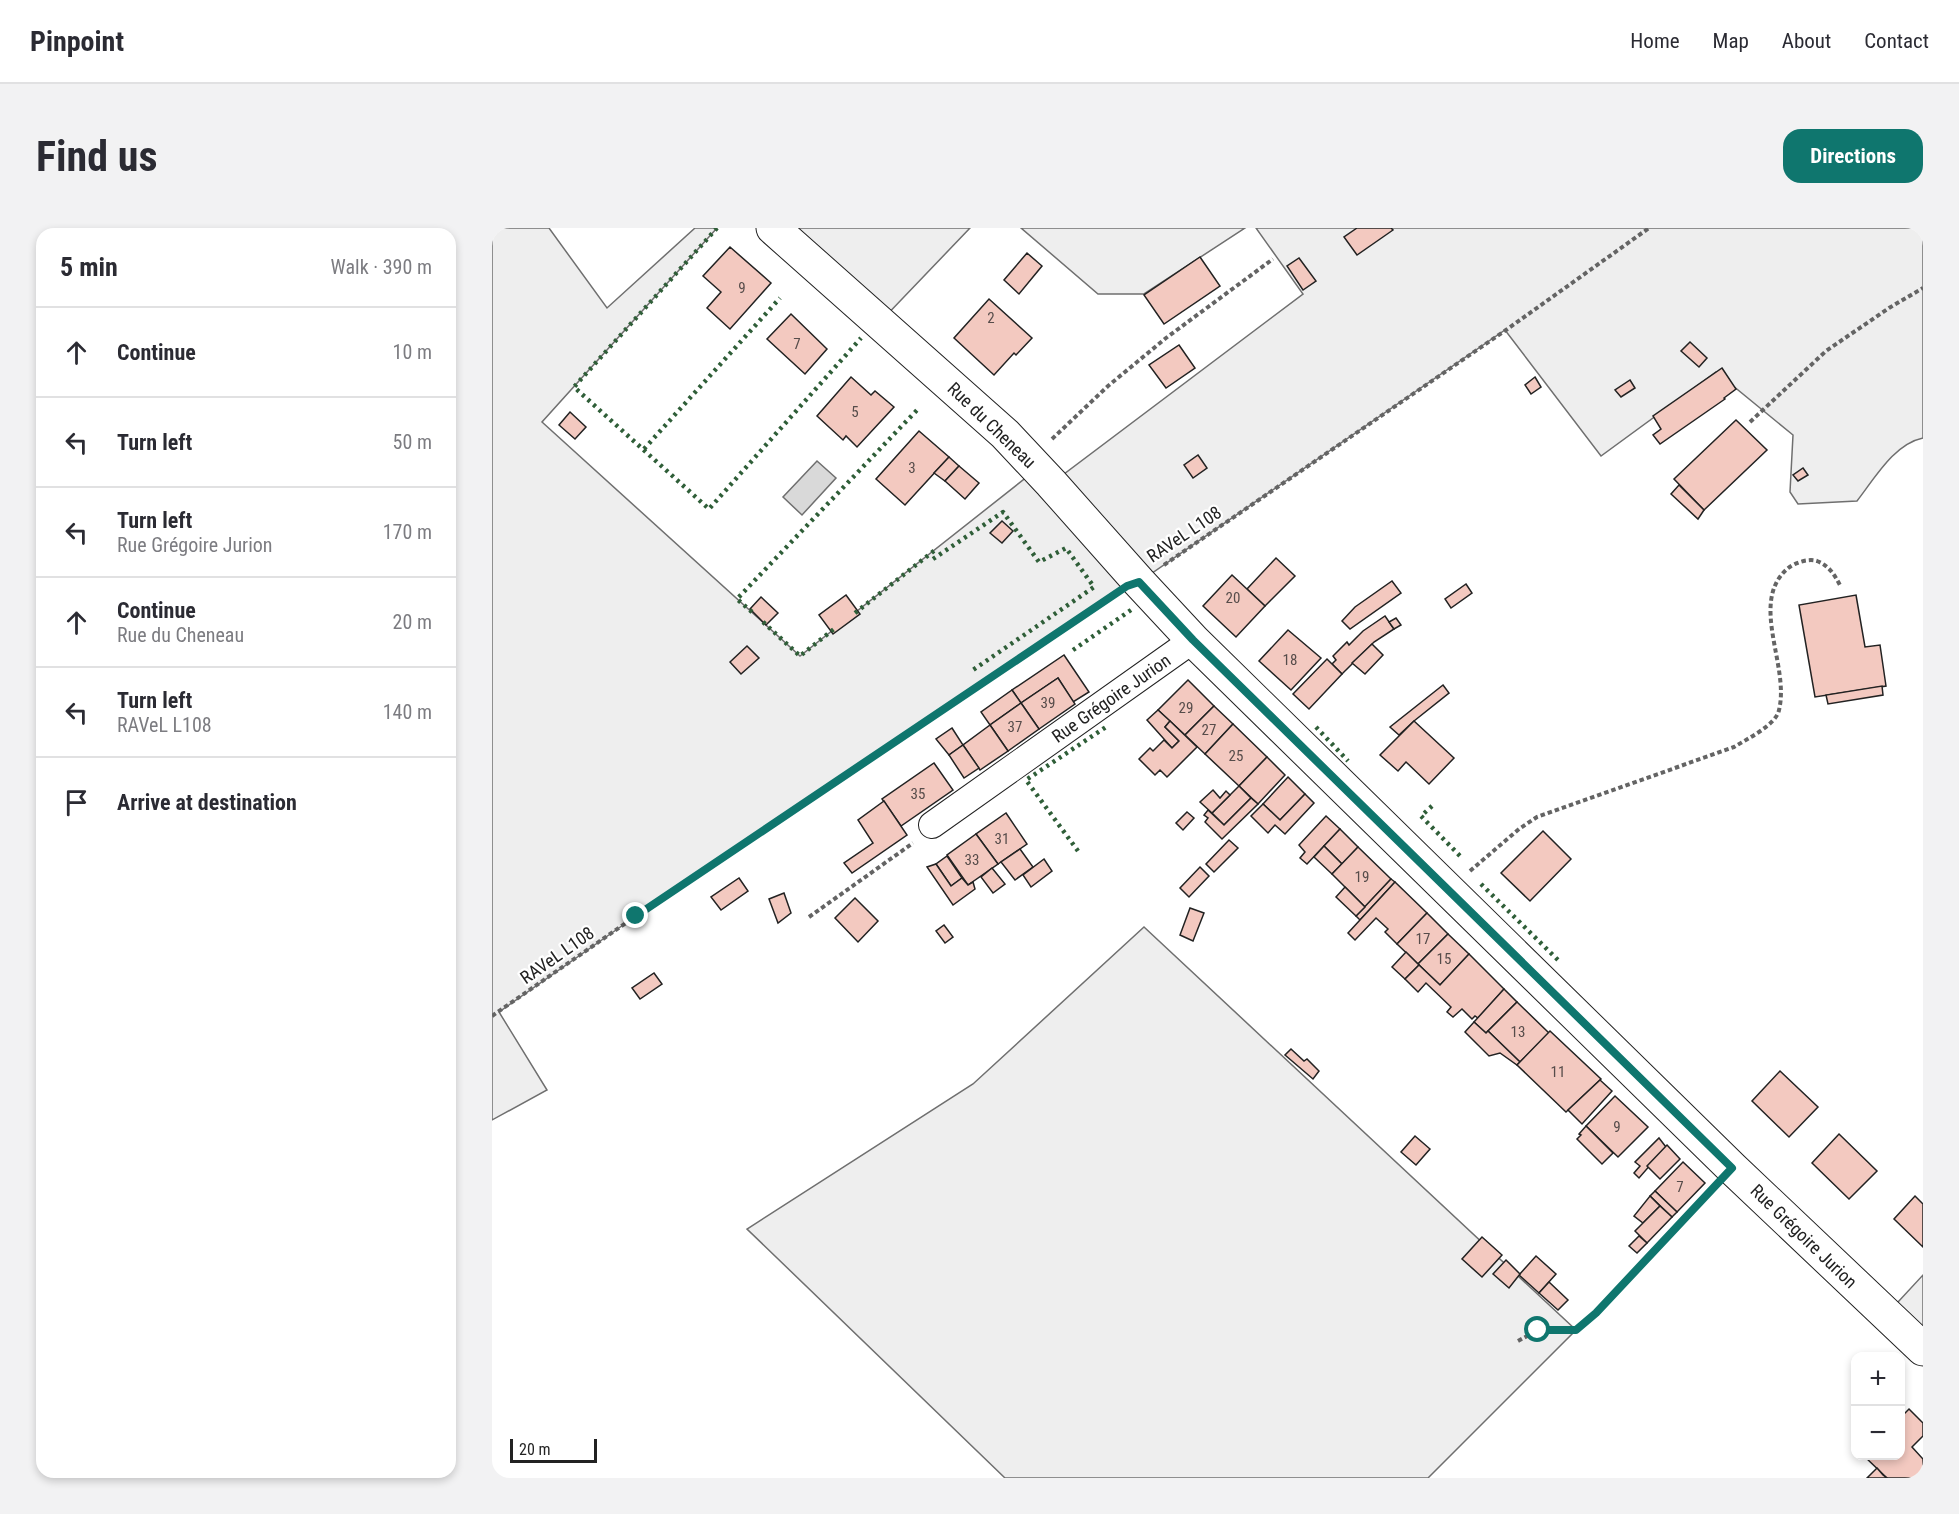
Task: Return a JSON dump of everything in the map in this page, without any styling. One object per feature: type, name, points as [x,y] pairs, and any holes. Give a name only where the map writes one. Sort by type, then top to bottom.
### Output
[{"type":"street","name":"Rue du Cheneau","points":[[773,228],[1005,434],[1193,640]]},
{"type":"street","name":"Rue Grégoire Jurion","points":[[932,825],[1193,640],[1732,1168],[1923,1349]]},
{"type":"path","name":"RAVeL L108","points":[[492,1016],[636,916],[1127,586],[1139,582],[1506,330],[1649,228]]},
{"type":"path","points":[[1052,439],[1108,386],[1166,338],[1273,259]]},
{"type":"path","points":[[1750,422],[1826,351],[1923,288]]},
{"type":"path","points":[[1449,889],[1519,829],[1537,818],[1734,747],[1762,731],[1779,712],[1781,690],[1771,615],[1771,593],[1779,576],[1793,563],[1816,560],[1833,571],[1841,587]]},
{"type":"path","points":[[809,917],[918,839],[932,825]]},
{"type":"path","points":[[1518,1341],[1538,1330],[1576,1330],[1596,1313],[1732,1168]]},
{"type":"shaded area","points":[[496,228],[549,228],[607,308],[695,228],[717,228],[542,422],[800,656],[1037,469],[1052,483],[1303,294],[1256,228],[1923,228],[1923,438],[1913,441],[1894,455],[1857,501],[1798,504],[1790,492],[1793,435],[1716,372],[1601,456],[1505,330],[1139,582],[1127,586],[636,916],[499,1012],[547,1090],[492,1120],[492,231]]},
{"type":"shaded area","points":[[773,228],[970,228],[880,322]]},
{"type":"shaded area","points":[[1021,228],[1245,228],[1144,294],[1098,294]]},
{"type":"shaded area","points":[[817,461],[836,478],[802,515],[783,497]]},
{"type":"shaded area","points":[[1144,927],[1576,1330],[1428,1478],[1005,1478],[747,1229],[973,1084]]},
{"type":"shaded area","points":[[1923,1275],[1923,1349],[1886,1315]]},
{"type":"building","points":[[1357,228],[1391,228],[1393,230],[1357,255],[1344,237]]},
{"type":"building","points":[[730,247],[771,283],[730,329],[707,308],[721,292],[703,276]]},
{"type":"building","points":[[1027,253],[1042,266],[1019,294],[1004,280]]},
{"type":"building","points":[[1200,257],[1220,286],[1164,324],[1144,295]]},
{"type":"building","points":[[1299,258],[1316,281],[1303,290],[1287,266]]},
{"type":"building","points":[[989,299],[1032,338],[1016,355],[1014,353],[994,375],[954,338]]},
{"type":"building","points":[[791,314],[827,349],[805,374],[767,339]]},
{"type":"building","points":[[1690,342],[1707,358],[1699,367],[1681,351]]},
{"type":"building","points":[[1179,345],[1195,368],[1166,388],[1149,365]]},
{"type":"building","points":[[1722,368],[1736,389],[1660,444],[1653,435],[1661,429],[1653,416]]},
{"type":"building","points":[[851,377],[871,395],[875,391],[894,407],[857,447],[846,436],[843,440],[817,416]]},
{"type":"building","points":[[1535,377],[1541,387],[1531,394],[1525,385]]},
{"type":"building","points":[[1630,380],[1635,388],[1621,397],[1615,390]]},
{"type":"building","points":[[570,412],[586,427],[575,439],[559,425]]},
{"type":"building","points":[[1736,420],[1767,450],[1704,510],[1674,479]]},
{"type":"building","points":[[919,431],[949,457],[905,505],[876,479]]},
{"type":"building","points":[[1198,455],[1207,468],[1193,478],[1184,465]]},
{"type":"building","points":[[949,457],[959,466],[945,481],[934,473]]},
{"type":"building","points":[[959,466],[979,483],[965,499],[945,481]]},
{"type":"building","points":[[1803,468],[1808,475],[1798,481],[1793,475]]},
{"type":"building","points":[[1679,485],[1704,510],[1698,519],[1671,494]]},
{"type":"building","points":[[1002,521],[1013,531],[1002,543],[990,533]]},
{"type":"building","points":[[1276,558],[1295,576],[1265,606],[1247,589]]},
{"type":"building","points":[[1232,575],[1265,606],[1236,637],[1203,606]]},
{"type":"building","points":[[1392,581],[1401,593],[1350,629],[1342,621],[1355,607]]},
{"type":"building","points":[[1466,584],[1472,593],[1451,608],[1445,599]]},
{"type":"building","points":[[846,595],[860,614],[833,634],[819,615]]},
{"type":"building","points":[[1856,595],[1865,647],[1880,645],[1886,686],[1815,697],[1799,605]]},
{"type":"building","points":[[761,597],[778,613],[766,625],[750,609]]},
{"type":"building","points":[[1385,616],[1394,629],[1374,642],[1342,674],[1332,664],[1336,660],[1333,656],[1347,642],[1349,645],[1363,631]]},
{"type":"building","points":[[1396,618],[1401,625],[1394,629],[1389,622]]},
{"type":"building","points":[[1288,630],[1321,658],[1291,690],[1259,661]]},
{"type":"building","points":[[1372,644],[1383,655],[1365,674],[1352,663]]},
{"type":"building","points":[[747,646],[759,658],[741,674],[730,662]]},
{"type":"building","points":[[1064,655],[1089,692],[1073,702],[1058,678],[1021,703],[1012,690]]},
{"type":"building","points":[[1327,659],[1342,674],[1309,709],[1293,694]]},
{"type":"building","points":[[1058,678],[1075,704],[1039,729],[1021,703]]},
{"type":"building","points":[[1188,680],[1214,706],[1185,735],[1158,710]]},
{"type":"building","points":[[1443,685],[1449,693],[1399,735],[1390,727]]},
{"type":"building","points":[[1882,686],[1883,695],[1828,704],[1826,695]]},
{"type":"building","points":[[1012,690],[1021,703],[990,725],[981,712]]},
{"type":"building","points":[[1021,703],[1039,729],[1008,751],[990,725]]},
{"type":"building","points":[[1214,706],[1233,724],[1205,754],[1185,735]]},
{"type":"building","points":[[1158,710],[1170,721],[1165,727],[1179,741],[1172,748],[1147,720]]},
{"type":"building","points":[[1170,721],[1197,747],[1167,777],[1160,770],[1155,775],[1139,759],[1150,748],[1153,751],[1164,740],[1172,748],[1179,741],[1165,727]]},
{"type":"building","points":[[1414,721],[1454,758],[1429,784],[1406,762],[1398,771],[1380,755]]},
{"type":"building","points":[[1233,724],[1267,757],[1239,786],[1205,754]]},
{"type":"building","points":[[990,725],[1008,751],[980,770],[963,745]]},
{"type":"building","points":[[952,728],[963,745],[949,755],[936,739]]},
{"type":"building","points":[[963,745],[979,768],[964,778],[949,755]]},
{"type":"building","points":[[1267,757],[1285,775],[1258,804],[1239,786]]},
{"type":"building","points":[[934,763],[953,790],[901,826],[882,799]]},
{"type":"building","points":[[1288,777],[1305,794],[1280,820],[1263,804]]},
{"type":"building","points":[[1239,786],[1251,798],[1224,825],[1212,813]]},
{"type":"building","points":[[1213,790],[1220,798],[1226,791],[1230,795],[1212,813],[1200,802]]},
{"type":"building","points":[[1305,794],[1314,803],[1285,834],[1275,825],[1268,833],[1251,816],[1263,804],[1280,820]]},
{"type":"building","points":[[1251,798],[1258,804],[1222,839],[1205,822],[1208,818],[1204,815],[1208,810],[1224,825]]},
{"type":"building","points":[[884,801],[907,835],[852,873],[844,863],[873,843],[858,820]]},
{"type":"building","points":[[1187,812],[1194,818],[1183,830],[1176,823]]},
{"type":"building","points":[[1006,813],[1027,844],[998,864],[976,834]]},
{"type":"building","points":[[1326,816],[1340,829],[1307,864],[1300,858],[1305,852],[1299,845]]},
{"type":"building","points":[[1340,829],[1358,847],[1342,864],[1324,846]]},
{"type":"building","points":[[1543,831],[1571,859],[1530,901],[1501,873]]},
{"type":"building","points":[[976,834],[998,864],[968,885],[947,855]]},
{"type":"building","points":[[1229,840],[1238,848],[1214,872],[1206,864]]},
{"type":"building","points":[[1324,846],[1342,864],[1332,874],[1314,857]]},
{"type":"building","points":[[1358,847],[1391,879],[1365,907],[1332,874]]},
{"type":"building","points":[[1020,849],[1033,867],[1015,880],[1001,862]]},
{"type":"building","points":[[947,856],[962,878],[951,886],[936,864]]},
{"type":"building","points":[[1044,859],[1052,871],[1031,887],[1023,875]]},
{"type":"building","points":[[936,864],[951,886],[962,878],[968,885],[973,882],[975,889],[953,905],[927,867]]},
{"type":"building","points":[[1200,867],[1209,876],[1189,897],[1180,888]]},
{"type":"building","points":[[992,868],[1005,884],[993,893],[981,877]]},
{"type":"building","points":[[739,878],[748,891],[721,910],[711,897]]},
{"type":"building","points":[[1391,879],[1395,882],[1360,920],[1356,916]]},
{"type":"building","points":[[1395,882],[1427,913],[1397,944],[1385,932],[1388,929],[1376,918],[1355,940],[1348,933]]},
{"type":"building","points":[[1345,887],[1365,907],[1356,916],[1336,897]]},
{"type":"building","points":[[784,893],[791,913],[778,923],[769,899]]},
{"type":"building","points":[[855,898],[878,921],[858,942],[835,918]]},
{"type":"building","points":[[1190,908],[1204,913],[1193,941],[1180,935]]},
{"type":"building","points":[[1427,913],[1448,934],[1418,964],[1397,944]]},
{"type":"building","points":[[944,925],[953,937],[945,943],[936,931]]},
{"type":"building","points":[[1448,934],[1469,954],[1440,985],[1418,964]]},
{"type":"building","points":[[1406,952],[1419,965],[1405,979],[1392,967]]},
{"type":"building","points":[[1469,954],[1504,989],[1478,1018],[1475,1016],[1472,1019],[1462,1009],[1453,1017],[1447,1012],[1451,1007],[1426,983],[1418,992],[1405,979],[1419,965],[1440,985]]},
{"type":"building","points":[[654,973],[662,984],[640,999],[632,988]]},
{"type":"building","points":[[1504,989],[1517,1002],[1486,1033],[1474,1022]]},
{"type":"building","points":[[1517,1002],[1549,1033],[1520,1062],[1488,1031]]},
{"type":"building","points":[[1474,1022],[1486,1033],[1488,1031],[1520,1062],[1517,1065],[1500,1053],[1489,1056],[1465,1032]]},
{"type":"building","points":[[1550,1031],[1601,1079],[1566,1112],[1517,1065]]},
{"type":"building","points":[[1291,1049],[1304,1061],[1307,1059],[1319,1071],[1313,1079],[1285,1055]]},
{"type":"building","points":[[1780,1071],[1818,1107],[1789,1137],[1752,1101]]},
{"type":"building","points":[[1600,1080],[1612,1091],[1582,1124],[1568,1110]]},
{"type":"building","points":[[1615,1096],[1648,1127],[1618,1157],[1586,1126]]},
{"type":"building","points":[[1586,1126],[1613,1153],[1602,1164],[1577,1139]]},
{"type":"building","points":[[1839,1134],[1877,1171],[1849,1199],[1812,1163]]},
{"type":"building","points":[[1415,1136],[1430,1149],[1416,1165],[1401,1152]]},
{"type":"building","points":[[1659,1138],[1666,1147],[1639,1178],[1634,1173],[1640,1166],[1635,1162]]},
{"type":"building","points":[[1667,1145],[1680,1159],[1660,1179],[1647,1166]]},
{"type":"building","points":[[1683,1162],[1705,1183],[1677,1212],[1655,1191]]},
{"type":"building","points":[[1655,1191],[1677,1212],[1672,1217],[1650,1196]]},
{"type":"building","points":[[1650,1196],[1660,1206],[1643,1223],[1634,1216]]},
{"type":"building","points":[[1915,1196],[1923,1204],[1923,1247],[1894,1219]]},
{"type":"building","points":[[1660,1206],[1672,1217],[1647,1243],[1635,1231]]},
{"type":"building","points":[[1639,1236],[1647,1243],[1637,1253],[1629,1246]]},
{"type":"building","points":[[1482,1237],[1502,1255],[1482,1277],[1462,1259]]},
{"type":"building","points":[[1536,1256],[1556,1274],[1539,1293],[1519,1275]]},
{"type":"building","points":[[1506,1260],[1520,1274],[1509,1288],[1493,1274]]},
{"type":"building","points":[[1549,1282],[1568,1300],[1558,1310],[1539,1293]]},
{"type":"building","points":[[1909,1409],[1923,1423],[1923,1436],[1912,1447],[1923,1459],[1923,1478],[1887,1478],[1868,1460],[1905,1460],[1905,1413]]},
{"type":"building","points":[[1877,1468],[1887,1478],[1867,1478]]},
{"type":"hedge","points":[[717,228],[574,387],[709,509],[861,338]]},
{"type":"hedge","points":[[644,449],[780,298]]},
{"type":"hedge","points":[[752,612],[737,599],[918,409]]},
{"type":"hedge","points":[[933,559],[1003,512],[1039,562],[1066,548],[1094,587],[973,670]]},
{"type":"hedge","points":[[855,613],[935,550]]},
{"type":"hedge","points":[[1073,650],[1131,610]]},
{"type":"hedge","points":[[763,622],[800,656],[834,629]]},
{"type":"hedge","points":[[1078,851],[1026,780],[1106,727]]},
{"type":"hedge","points":[[1316,727],[1348,761]]},
{"type":"hedge","points":[[1432,806],[1421,816],[1462,858]]},
{"type":"hedge","points":[[1481,884],[1559,961]]},
{"type":"route","points":[[636,916],[1127,586],[1139,582],[1193,640],[1732,1168],[1596,1313],[1576,1330],[1538,1330]]}]
